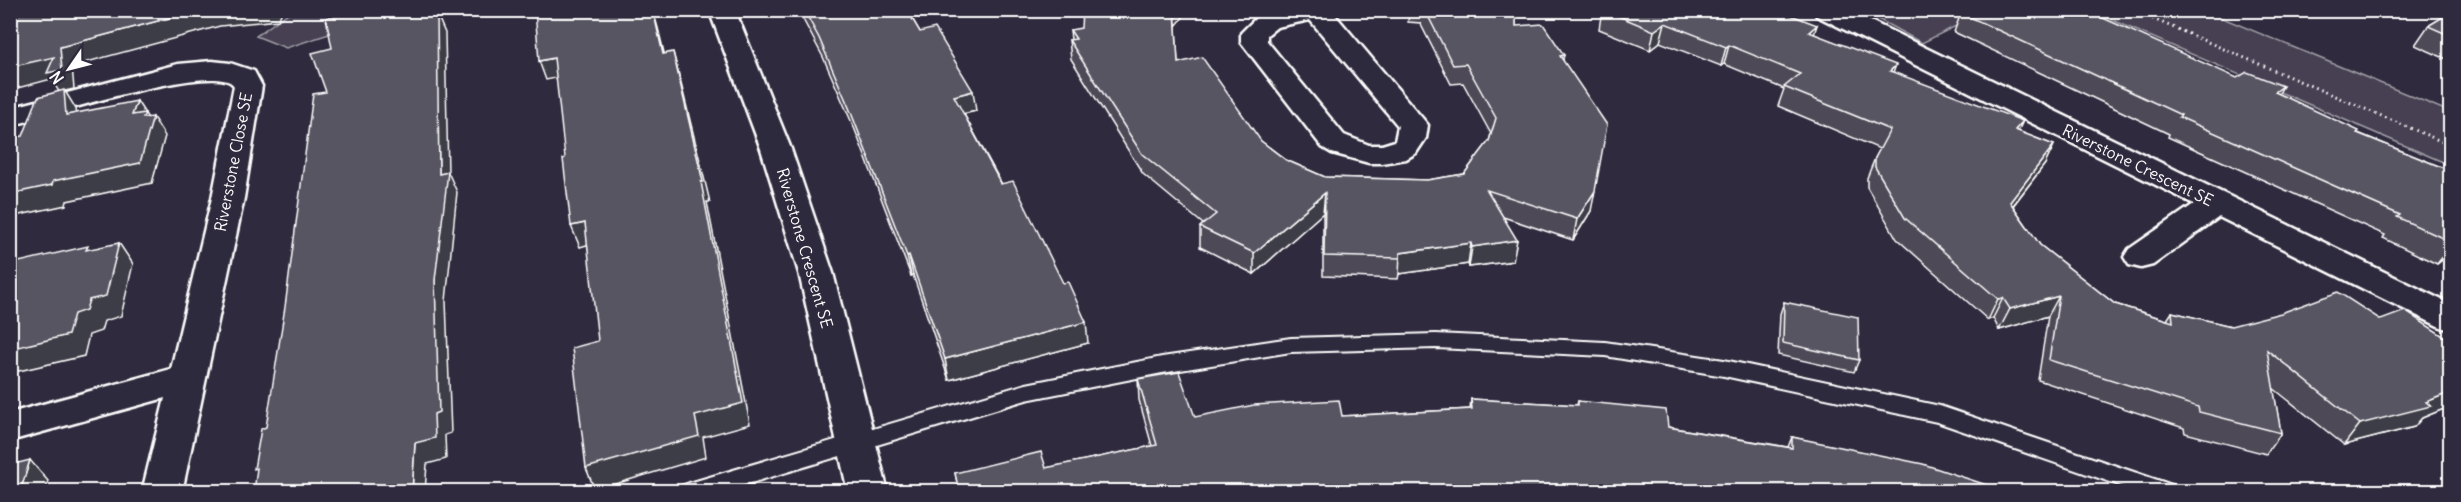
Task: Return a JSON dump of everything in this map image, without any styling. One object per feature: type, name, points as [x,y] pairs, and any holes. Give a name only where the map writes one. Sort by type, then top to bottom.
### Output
[{"type":"street","name":"Riverstone Crescent SE","points":[[723,10],[776,149],[816,273],[868,492]]},
{"type":"street","name":"Riverstone Crescent SE","points":[[1826,10],[2451,318]]},
{"type":"street","points":[[1317,11],[1413,125],[1414,134],[1410,142],[1401,149],[1376,155],[1363,155],[1340,147],[1254,42],[1254,33],[1268,21],[1317,11]]},
{"type":"street","name":"Riverstone Close SE","points":[[10,117],[178,72],[212,69],[230,71],[244,77],[248,86],[230,187],[162,492]]},
{"type":"street","points":[[2141,257],[2216,204]]},
{"type":"street","points":[[10,427],[188,378]]},
{"type":"lane","points":[[689,492],[1026,392],[1162,365],[1291,345],[1436,341],[1605,349],[1724,368],[1940,414],[2167,492]]},
{"type":"path","points":[[2132,10],[2451,145]]},
{"type":"shaded area","points":[[291,11],[400,11],[286,48],[256,36]]},
{"type":"shaded area","points":[[1863,11],[1986,11],[1922,43]]},
{"type":"shaded area","points":[[2091,11],[2219,11],[2208,12],[2450,112],[2450,165]]},
{"type":"building","points":[[35,10],[199,10],[60,47],[62,70],[47,73],[54,57],[10,67],[10,16]]},
{"type":"building","points":[[355,10],[435,10],[437,14],[439,174],[448,172],[435,280],[439,412],[434,414],[435,438],[415,443],[412,492],[254,492],[257,468],[254,469],[261,429],[266,427],[285,307],[313,94],[326,92],[312,53],[332,48],[326,18]]},
{"type":"building","points":[[535,10],[653,10],[663,54],[673,52],[703,182],[701,182],[743,403],[695,416],[699,436],[586,468],[572,348],[598,341],[585,223],[571,226],[554,58],[539,61]]},
{"type":"building","points":[[804,10],[907,10],[920,32],[935,28],[973,91],[954,96],[1001,184],[1013,181],[1063,283],[1068,282],[1086,322],[945,359],[909,255],[907,256],[850,110],[819,38]]},
{"type":"building","points":[[1082,10],[1175,10],[1178,63],[1202,57],[1261,141],[1286,160],[1325,177],[1427,180],[1464,174],[1489,141],[1496,118],[1466,64],[1453,65],[1425,10],[1516,10],[1516,26],[1543,24],[1564,55],[1560,56],[1607,125],[1595,191],[1577,219],[1487,190],[1517,240],[1472,247],[1471,243],[1400,253],[1400,258],[1324,256],[1325,193],[1254,253],[1200,227],[1216,214],[1142,154],[1069,40],[1076,39],[1070,30],[1081,28]]},
{"type":"building","points":[[1604,10],[1778,10],[1817,25],[1809,32],[1896,65],[1890,71],[2023,121],[2015,130],[2054,145],[2010,202],[2040,245],[2115,304],[2173,322],[2172,312],[2231,326],[2281,313],[2338,292],[2381,320],[2405,311],[2451,341],[2451,392],[2426,402],[2431,406],[2360,424],[2267,350],[2281,433],[2199,412],[2198,407],[2049,360],[2059,296],[2010,309],[2003,298],[1998,299],[1905,218],[1875,167],[1875,158],[1890,130],[1784,87],[1800,74],[1729,45],[1726,47],[1665,23],[1654,31]]},
{"type":"building","points":[[1966,10],[2085,10],[2237,78],[2247,72],[2283,86],[2275,92],[2359,131],[2357,133],[2451,171],[2451,242],[2397,217],[2400,215],[2179,117],[2181,115],[1961,13]]},
{"type":"building","points":[[2451,12],[2451,36],[2428,26]]},
{"type":"building","points":[[64,90],[66,115],[137,101],[132,115],[145,113],[143,118],[153,117],[140,163],[53,181],[52,185],[10,194],[10,138],[23,136],[38,97]]},
{"type":"building","points":[[119,243],[106,296],[89,300],[86,310],[74,314],[68,335],[10,349],[10,264],[88,246],[86,250]]},
{"type":"building","points":[[1784,302],[1858,317],[1859,360],[1783,343]]},
{"type":"building","points":[[1179,372],[1195,417],[1254,405],[1339,400],[1342,416],[1472,409],[1471,399],[1578,405],[1578,401],[1666,410],[1668,427],[1792,448],[1792,437],[1923,464],[2008,492],[1662,492],[1645,488],[1645,492],[1311,492],[1310,487],[1252,492],[959,492],[955,473],[1041,452],[1046,468],[1157,445],[1138,379]]},
{"type":"building","points":[[30,460],[20,492],[10,492],[10,465]]},
{"type":"building","points":[[57,486],[55,492],[33,492]]}]
